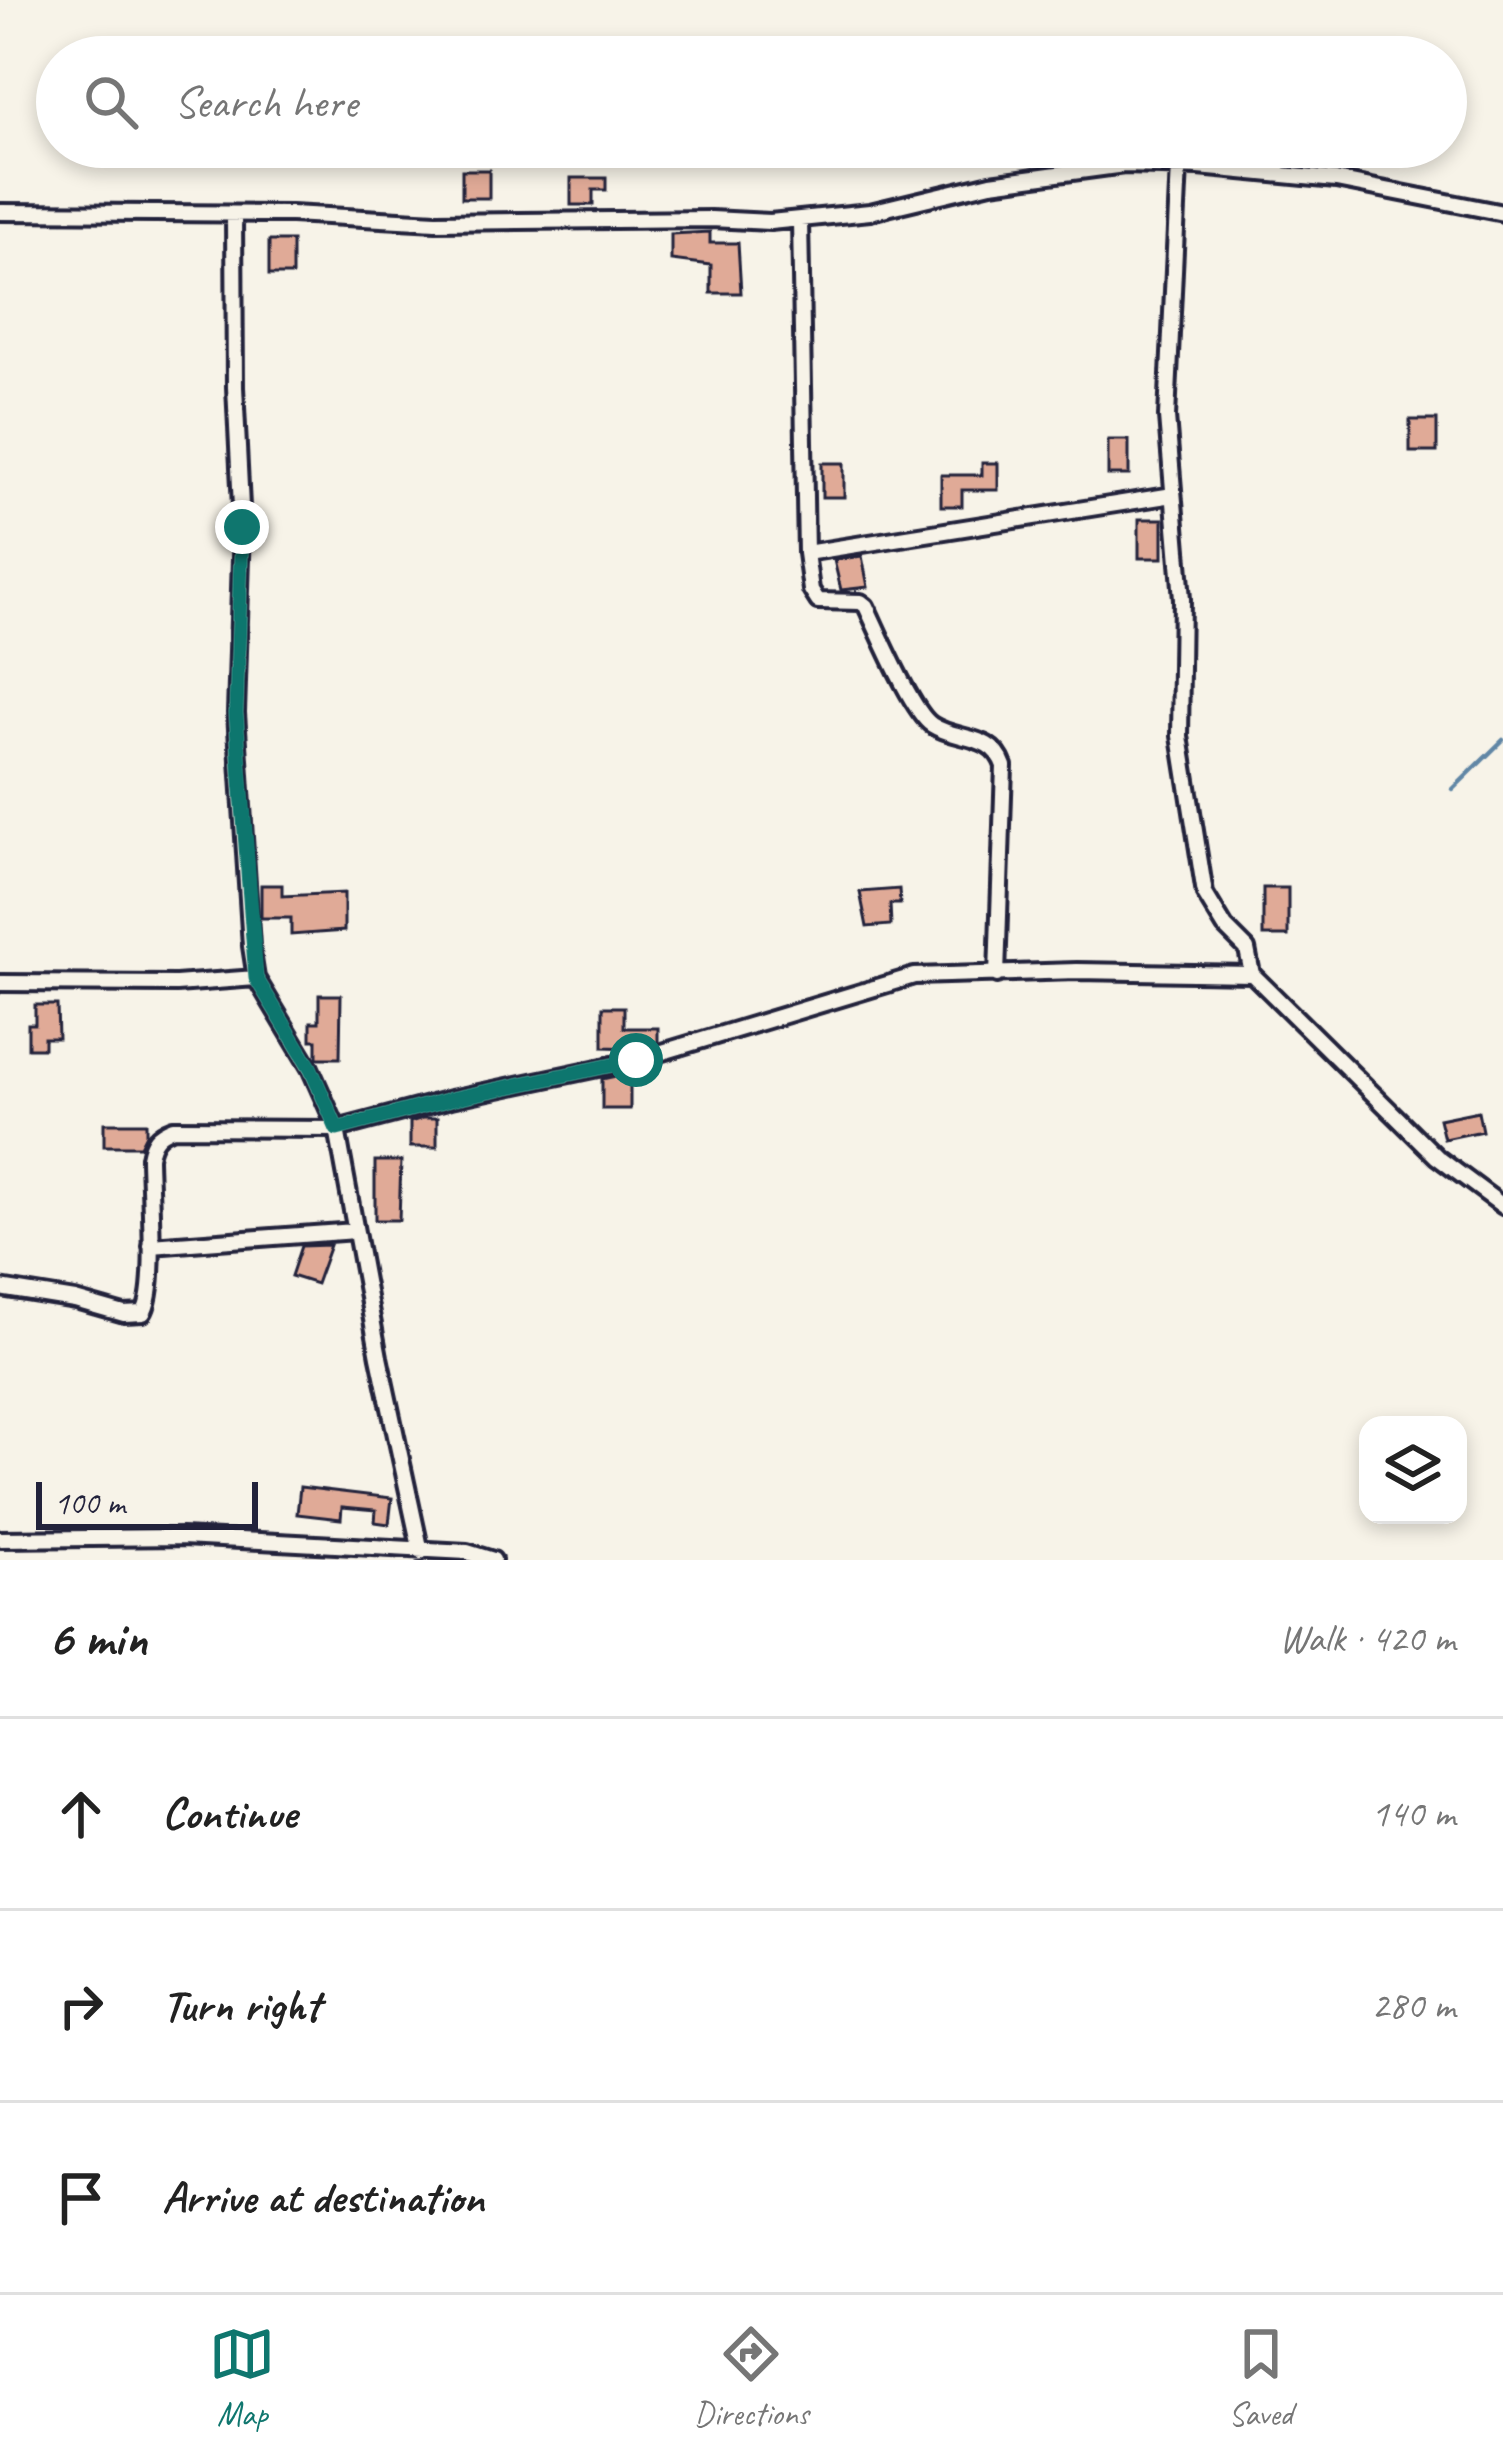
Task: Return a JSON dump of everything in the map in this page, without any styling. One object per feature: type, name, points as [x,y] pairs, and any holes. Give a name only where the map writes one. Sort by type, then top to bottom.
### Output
[{"type":"street","points":[[0,212],[291,214],[436,222],[800,220],[869,212],[991,183],[1102,168]]},
{"type":"street","points":[[1179,168],[1167,417],[1182,599],[1180,736],[1204,894],[1225,928],[1247,950],[1252,974],[1437,1157],[1503,1206]]},
{"type":"street","points":[[1201,168],[1336,180],[1503,213]]},
{"type":"street","points":[[234,215],[242,527],[236,713],[256,978],[310,1067],[337,1129],[421,1552]]},
{"type":"street","points":[[800,220],[806,553],[813,598],[866,606],[930,724],[988,742],[999,752],[1004,766],[997,975]]},
{"type":"street","points":[[806,553],[1173,495]]},
{"type":"street","points":[[0,1288],[134,1316],[148,1305],[148,1157],[160,1132],[173,1128],[337,1129],[636,1060],[914,976],[1189,970],[1252,974]]},
{"type":"street","points":[[0,983],[176,984],[256,978]]},
{"type":"street","points":[[151,1246],[355,1231]]},
{"type":"street","points":[[0,1539],[182,1537],[441,1555],[480,1553],[493,1560]]},
{"type":"building","points":[[462,170],[489,170],[489,198],[462,198]]},
{"type":"building","points":[[571,178],[606,178],[606,190],[593,190],[593,205],[571,205]]},
{"type":"building","points":[[710,232],[710,243],[738,243],[741,293],[711,293],[711,265],[671,260],[671,234]]},
{"type":"building","points":[[269,241],[292,241],[292,275],[269,275]]},
{"type":"building","points":[[1410,420],[1437,420],[1437,452],[1410,452]]},
{"type":"building","points":[[1108,440],[1129,440],[1129,475],[1108,475]]},
{"type":"building","points":[[822,463],[844,463],[844,497],[822,497]]},
{"type":"building","points":[[982,463],[998,463],[998,490],[962,490],[962,506],[941,506],[941,475],[982,475]]},
{"type":"building","points":[[1139,519],[1163,519],[1163,558],[1139,558]]},
{"type":"building","points":[[862,556],[868,587],[841,590],[834,560]]},
{"type":"building","points":[[261,885],[282,885],[282,896],[344,893],[344,931],[291,935],[291,918],[261,918]]},
{"type":"building","points":[[1263,888],[1288,888],[1288,936],[1263,936]]},
{"type":"building","points":[[899,889],[900,904],[890,904],[891,925],[867,927],[860,892]]},
{"type":"building","points":[[319,995],[341,995],[340,1058],[317,1058],[317,1040],[311,1040],[311,1022],[319,1022]]},
{"type":"building","points":[[35,1005],[57,1005],[58,1038],[44,1038],[44,1048],[28,1048],[28,1024],[35,1024]]},
{"type":"building","points":[[603,1007],[624,1007],[624,1028],[658,1028],[658,1042],[636,1048],[603,1047]]},
{"type":"building","points":[[630,1073],[630,1109],[602,1109],[602,1079]]},
{"type":"building","points":[[1478,1111],[1482,1131],[1444,1139],[1439,1119]]},
{"type":"building","points":[[437,1118],[437,1147],[410,1147],[410,1122]]},
{"type":"building","points":[[104,1123],[146,1123],[146,1134],[140,1146],[104,1146]]},
{"type":"building","points":[[375,1161],[401,1161],[399,1220],[375,1220]]},
{"type":"building","points":[[330,1245],[316,1284],[291,1276],[301,1246]]},
{"type":"building","points":[[300,1487],[392,1498],[389,1524],[375,1522],[376,1510],[342,1507],[341,1519],[297,1514]]},
{"type":"waterway","points":[[1453,789],[1503,740]]},
{"type":"route","points":[[242,527],[236,713],[256,978],[310,1067],[337,1129],[636,1060]]}]
